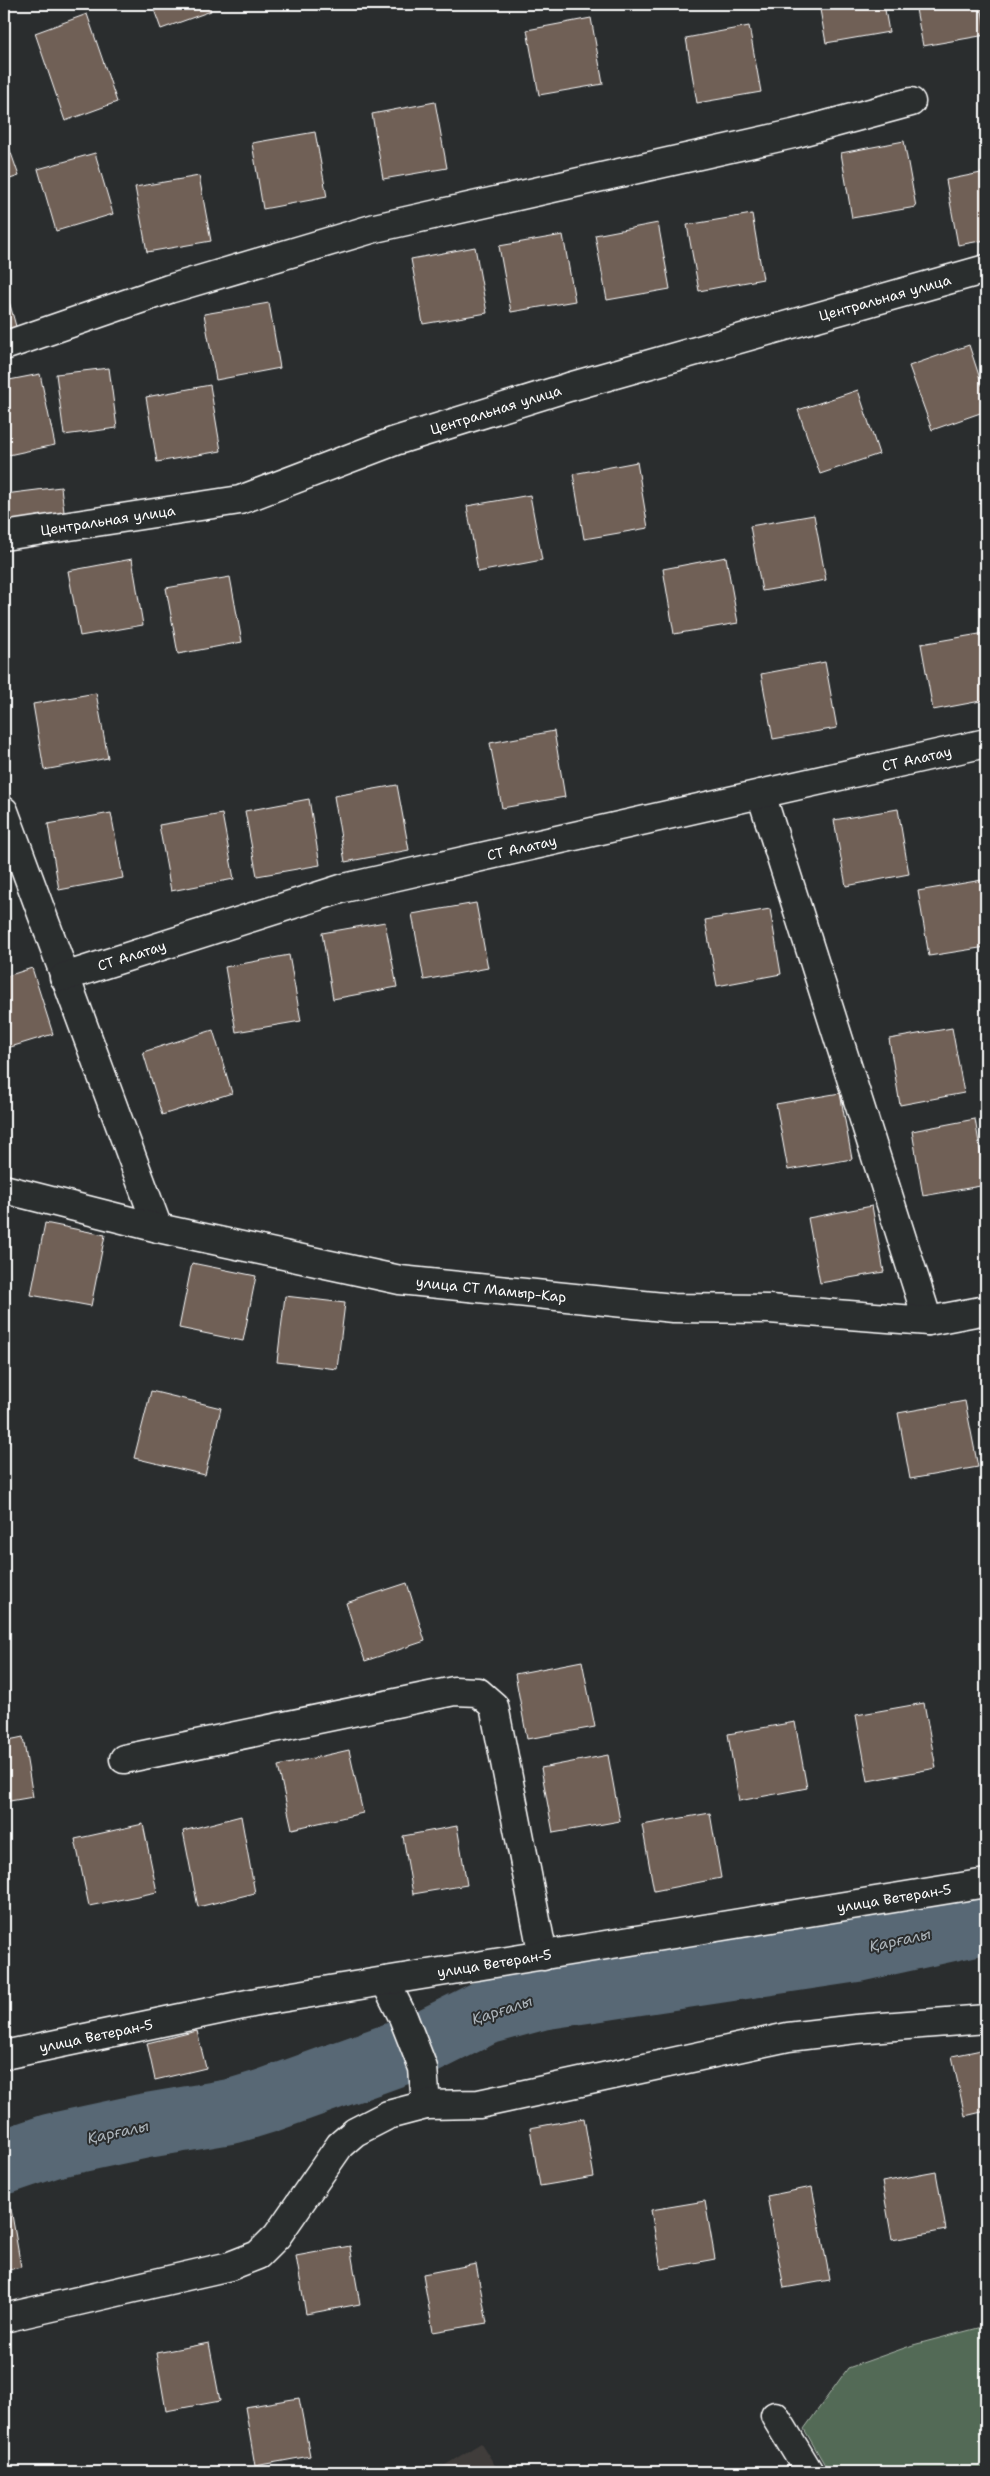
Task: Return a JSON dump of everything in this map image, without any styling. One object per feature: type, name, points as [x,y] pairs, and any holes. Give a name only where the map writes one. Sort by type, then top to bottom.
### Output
[{"type":"street","points":[[4,346],[169,288],[376,228],[793,134],[911,102]]},
{"type":"street","name":"Центральная улица","points":[[4,536],[240,500],[395,441],[569,386],[986,269]]},
{"type":"street","name":"СТ Алатау","points":[[64,977],[344,888],[986,743]]},
{"type":"street","points":[[761,794],[928,1320]]},
{"type":"street","points":[[4,812],[158,1228]]},
{"type":"street","name":"улица СТ Мамыр-Кар","points":[[4,1189],[158,1228],[400,1280],[673,1308],[769,1309],[928,1320],[986,1310]]},
{"type":"street","points":[[124,1759],[454,1691],[478,1692],[494,1706],[543,1956]]},
{"type":"street","name":"улица Ветеран-5","points":[[4,2055],[262,2001],[986,1883]]},
{"type":"street","points":[[385,1981],[403,2017],[423,2068],[426,2105]]},
{"type":"street","points":[[4,2318],[230,2266],[258,2255],[277,2236],[340,2145],[355,2132],[388,2115],[426,2105],[451,2106],[498,2100],[679,2062],[788,2036],[986,2019]]},
{"type":"street","points":[[775,2416],[809,2472]]},
{"type":"shaded area","points":[[481,2443],[499,2472],[434,2472]]},
{"type":"green space","points":[[986,2326],[986,2472],[829,2472],[804,2429],[848,2368],[913,2345]]},
{"type":"building","points":[[152,4],[208,4],[211,11],[161,29]]},
{"type":"building","points":[[819,4],[884,4],[889,32],[826,43]]},
{"type":"building","points":[[915,4],[981,4],[986,35],[923,46]]},
{"type":"building","points":[[87,14],[117,102],[65,121],[35,33]]},
{"type":"building","points":[[591,18],[603,84],[539,95],[527,30]]},
{"type":"building","points":[[749,26],[761,92],[697,103],[686,38]]},
{"type":"building","points":[[435,102],[447,168],[383,179],[372,114]]},
{"type":"building","points":[[315,132],[327,197],[263,209],[252,143]]},
{"type":"building","points":[[4,133],[19,176],[4,181]]},
{"type":"building","points":[[904,141],[916,207],[852,218],[841,153]]},
{"type":"building","points":[[95,153],[113,214],[56,231],[38,169]]},
{"type":"building","points":[[986,172],[986,240],[958,245],[946,180]]},
{"type":"building","points":[[199,176],[211,241],[147,252],[135,187]]},
{"type":"building","points":[[752,214],[763,279],[699,291],[687,225]]},
{"type":"building","points":[[658,223],[670,289],[607,300],[595,235]]},
{"type":"building","points":[[563,235],[575,301],[511,312],[499,246]]},
{"type":"building","points":[[475,247],[487,313],[423,324],[411,259]]},
{"type":"building","points":[[7,294],[17,330],[4,334],[4,295]]},
{"type":"building","points":[[269,303],[280,368],[216,380],[204,314]]},
{"type":"building","points":[[969,345],[986,397],[986,411],[932,430],[909,366]]},
{"type":"building","points":[[109,368],[117,428],[64,435],[56,374]]},
{"type":"building","points":[[40,374],[55,445],[4,456],[4,381]]},
{"type":"building","points":[[210,385],[221,451],[157,462],[146,397]]},
{"type":"building","points":[[858,390],[879,454],[820,474],[798,410]]},
{"type":"building","points":[[637,462],[648,528],[584,539],[573,474]]},
{"type":"building","points":[[61,487],[65,520],[10,527],[5,494]]},
{"type":"building","points":[[530,495],[542,560],[478,572],[467,506]]},
{"type":"building","points":[[814,515],[826,580],[762,591],[750,526]]},
{"type":"building","points":[[726,557],[738,623],[674,634],[663,569]]},
{"type":"building","points":[[132,559],[143,625],[80,636],[68,571]]},
{"type":"building","points":[[230,577],[242,642],[178,654],[166,588]]},
{"type":"building","points":[[985,633],[986,700],[933,710],[921,644]]},
{"type":"building","points":[[825,662],[837,728],[773,739],[761,674]]},
{"type":"building","points":[[96,693],[108,758],[44,770],[33,704]]},
{"type":"building","points":[[554,731],[565,797],[502,808],[490,743]]},
{"type":"building","points":[[397,785],[409,850],[345,862],[334,796]]},
{"type":"building","points":[[309,799],[320,865],[257,876],[245,811]]},
{"type":"building","points":[[898,809],[909,874],[846,886],[834,820]]},
{"type":"building","points":[[111,813],[123,878],[59,890],[48,824]]},
{"type":"building","points":[[222,814],[234,879],[171,891],[159,825]]},
{"type":"building","points":[[982,880],[986,904],[986,947],[929,956],[918,891]]},
{"type":"building","points":[[476,903],[488,968],[424,980],[412,914]]},
{"type":"building","points":[[770,909],[781,974],[717,986],[705,920]]},
{"type":"building","points":[[385,922],[397,987],[333,999],[322,933]]},
{"type":"building","points":[[289,955],[301,1021],[236,1032],[225,967]]},
{"type":"building","points":[[32,968],[53,1034],[4,1049],[4,977]]},
{"type":"building","points":[[952,1028],[964,1093],[900,1105],[889,1039]]},
{"type":"building","points":[[213,1030],[232,1093],[162,1115],[143,1052]]},
{"type":"building","points":[[840,1093],[852,1159],[788,1170],[776,1104]]},
{"type":"building","points":[[975,1119],[986,1185],[923,1196],[912,1131]]},
{"type":"building","points":[[872,1206],[884,1272],[820,1283],[808,1218]]},
{"type":"building","points":[[45,1223],[105,1235],[91,1306],[31,1295]]},
{"type":"building","points":[[192,1263],[256,1276],[243,1341],[179,1328]]},
{"type":"building","points":[[285,1296],[345,1303],[337,1369],[277,1362]]},
{"type":"building","points":[[151,1391],[221,1408],[205,1475],[134,1458]]},
{"type":"building","points":[[965,1401],[978,1467],[910,1479],[898,1413]]},
{"type":"building","points":[[407,1583],[425,1641],[365,1661],[346,1603]]},
{"type":"building","points":[[582,1661],[595,1727],[527,1739],[515,1674]]},
{"type":"building","points":[[924,1703],[936,1768],[868,1781],[856,1715]]},
{"type":"building","points":[[795,1722],[807,1788],[739,1801],[728,1734]]},
{"type":"building","points":[[23,1737],[33,1797],[4,1802],[4,1741]]},
{"type":"building","points":[[349,1750],[363,1813],[292,1829],[278,1766]]},
{"type":"building","points":[[608,1755],[620,1821],[553,1833],[541,1768]]},
{"type":"building","points":[[710,1813],[721,1878],[654,1891],[642,1825]]},
{"type":"building","points":[[241,1816],[255,1893],[198,1907],[183,1831]]},
{"type":"building","points":[[143,1824],[157,1892],[89,1906],[75,1839]]},
{"type":"building","points":[[457,1826],[467,1885],[413,1894],[403,1836]]},
{"type":"building","points":[[197,2031],[206,2068],[155,2080],[147,2043]]},
{"type":"building","points":[[986,2049],[986,2111],[965,2116],[952,2056]]},
{"type":"building","points":[[584,2118],[594,2177],[540,2186],[530,2128]]},
{"type":"building","points":[[936,2172],[946,2230],[892,2240],[882,2182]]},
{"type":"building","points":[[812,2187],[830,2280],[784,2288],[767,2196]]},
{"type":"building","points":[[705,2201],[715,2259],[661,2269],[651,2210]]},
{"type":"building","points":[[11,2209],[21,2267],[4,2271],[4,2210]]},
{"type":"building","points":[[350,2246],[360,2304],[306,2314],[296,2256]]},
{"type":"building","points":[[476,2264],[487,2323],[433,2332],[423,2274]]},
{"type":"building","points":[[209,2343],[220,2401],[166,2411],[156,2353]]},
{"type":"building","points":[[299,2398],[310,2456],[255,2466],[245,2407]]},
{"type":"waterway","name":"Қарғалы","points":[[4,2162],[51,2146],[144,2126],[233,2111],[266,2101],[416,2047],[484,2013],[543,1997],[859,1949],[986,1921]]}]
